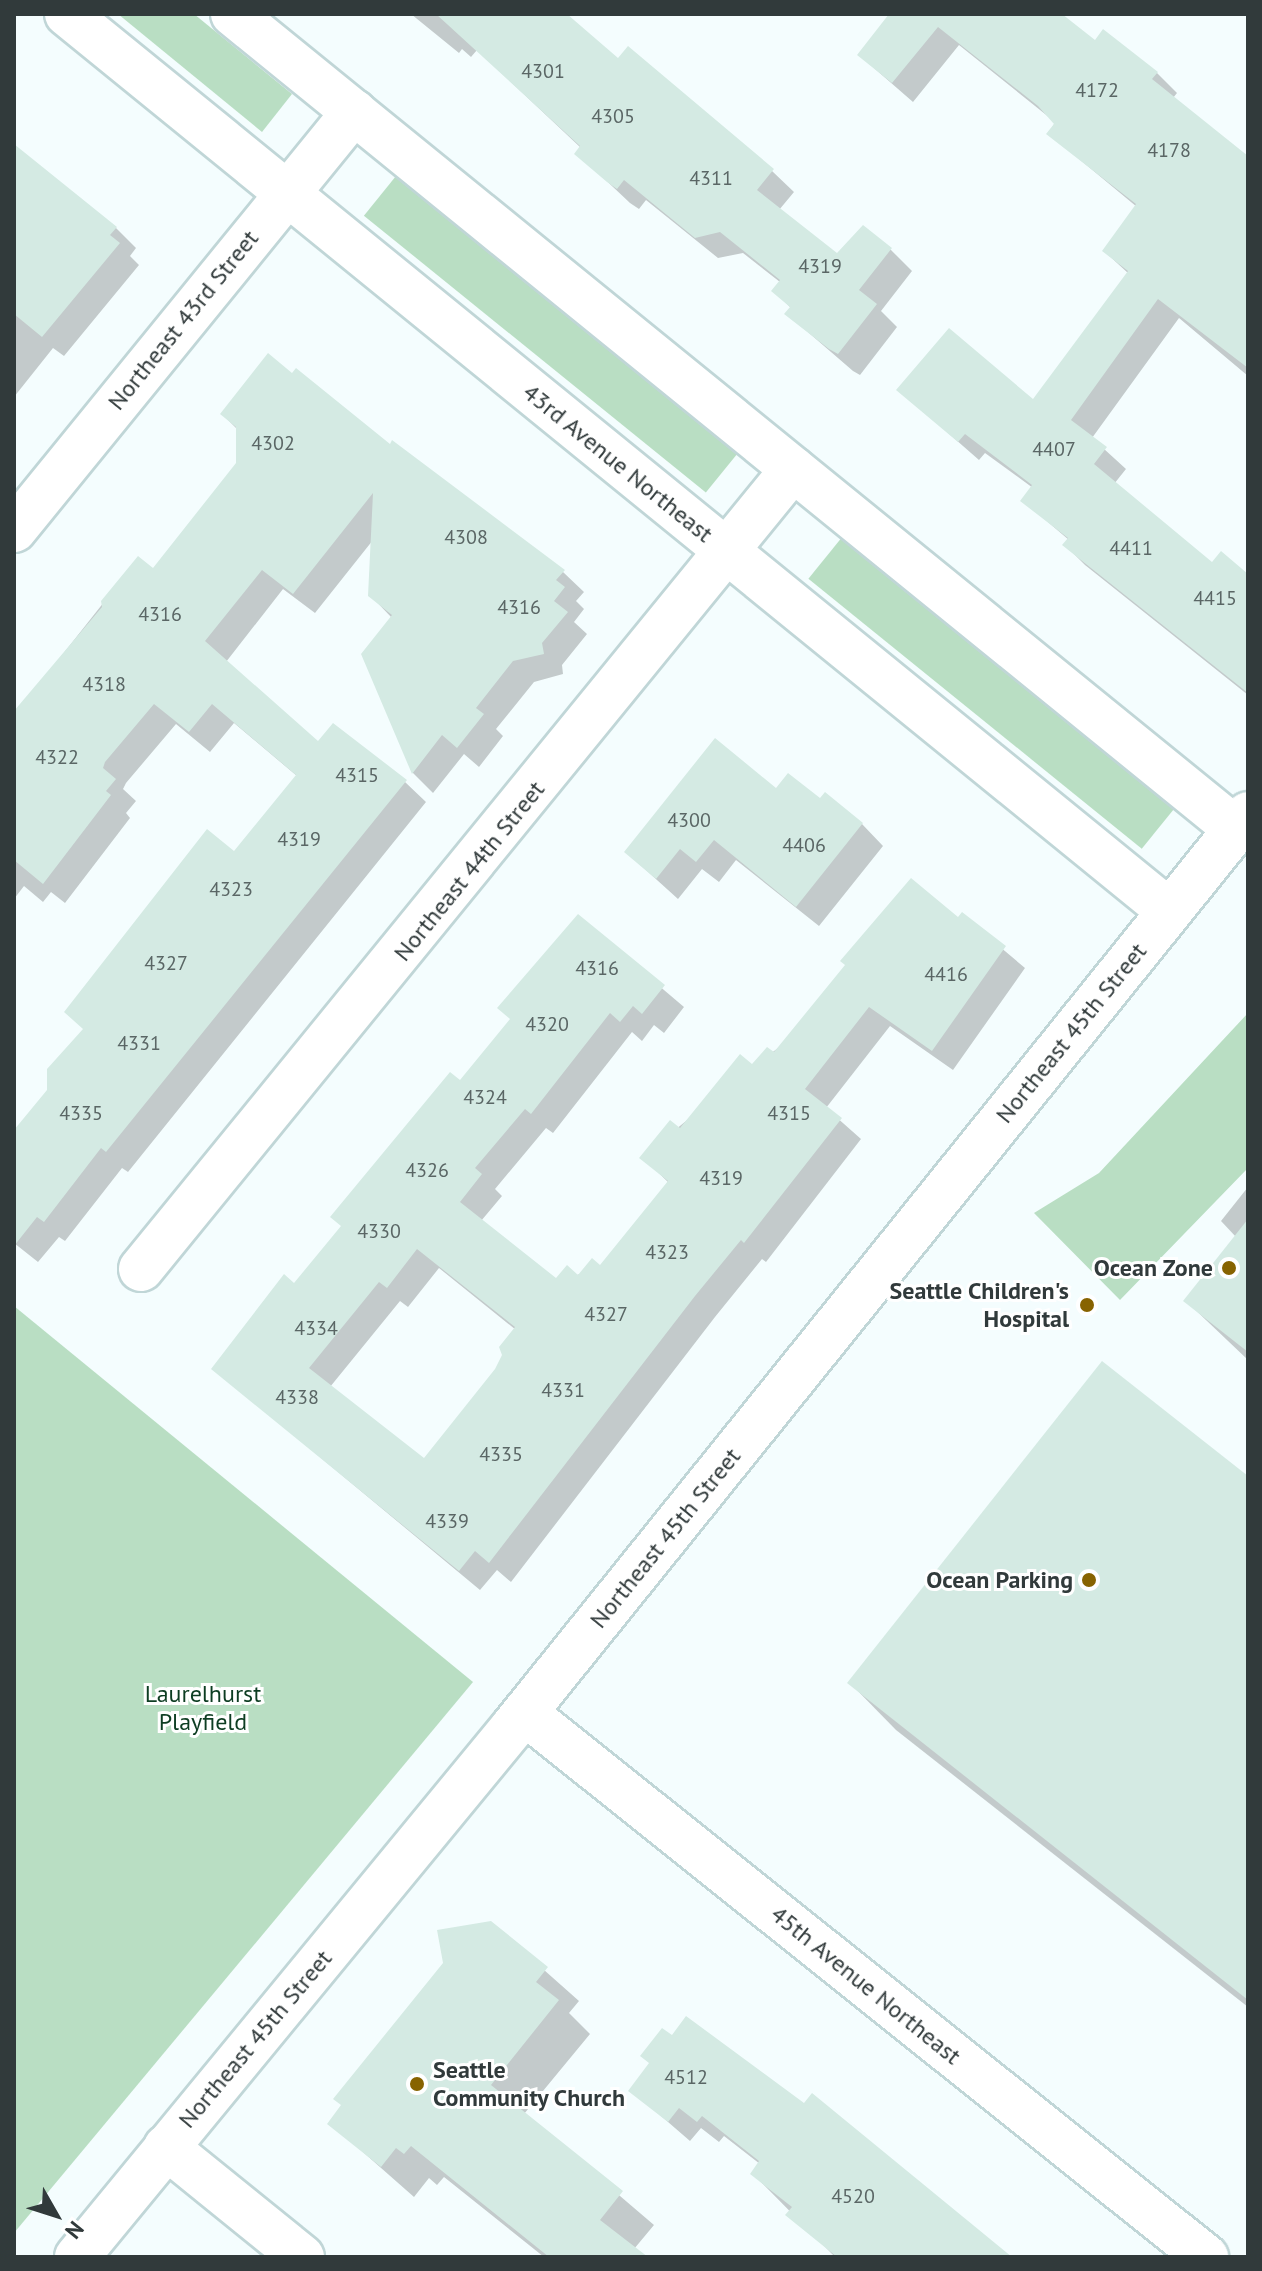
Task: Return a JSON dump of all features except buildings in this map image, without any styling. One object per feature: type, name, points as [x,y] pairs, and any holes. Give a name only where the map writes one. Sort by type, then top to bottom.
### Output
[{"type":"street","name":"43rd Avenue Northeast","points":[[67,14],[1169,911]]},
{"type":"street","points":[[233,14],[793,469],[1242,822]]},
{"type":"street","name":"Northeast 43rd Street","points":[[14,530],[354,112]]},
{"type":"street","name":"Northeast 44th Street","points":[[141,1269],[515,816],[725,550],[793,469]]},
{"type":"street","name":"Northeast 45th Street","points":[[77,2257],[525,1713],[1242,822]]},
{"type":"street","name":"45th Avenue Northeast","points":[[525,1713],[1206,2257]]},
{"type":"street","points":[[166,2147],[302,2257]]},
{"type":"green space","points":[[118,14],[194,14],[292,94],[262,132]]},
{"type":"green space","points":[[396,176],[738,453],[706,493],[364,216]]},
{"type":"green space","points":[[843,536],[1176,806],[1142,849],[808,579]]},
{"type":"green space","points":[[1248,1013],[1248,1168],[1120,1300],[1034,1213],[1099,1173]]},
{"type":"green space","name":"Laurelhurst Playfield","points":[[14,1306],[473,1682],[14,2233]]},
{"type":"place","name":"Ocean Zone","points":[[1229,1268]]},
{"type":"place","name":"Seattle Children's Hospital","points":[[1087,1305]]},
{"type":"place","name":"Ocean Parking","points":[[1089,1580]]},
{"type":"place","name":"Seattle Community Church","points":[[417,2084]]}]
